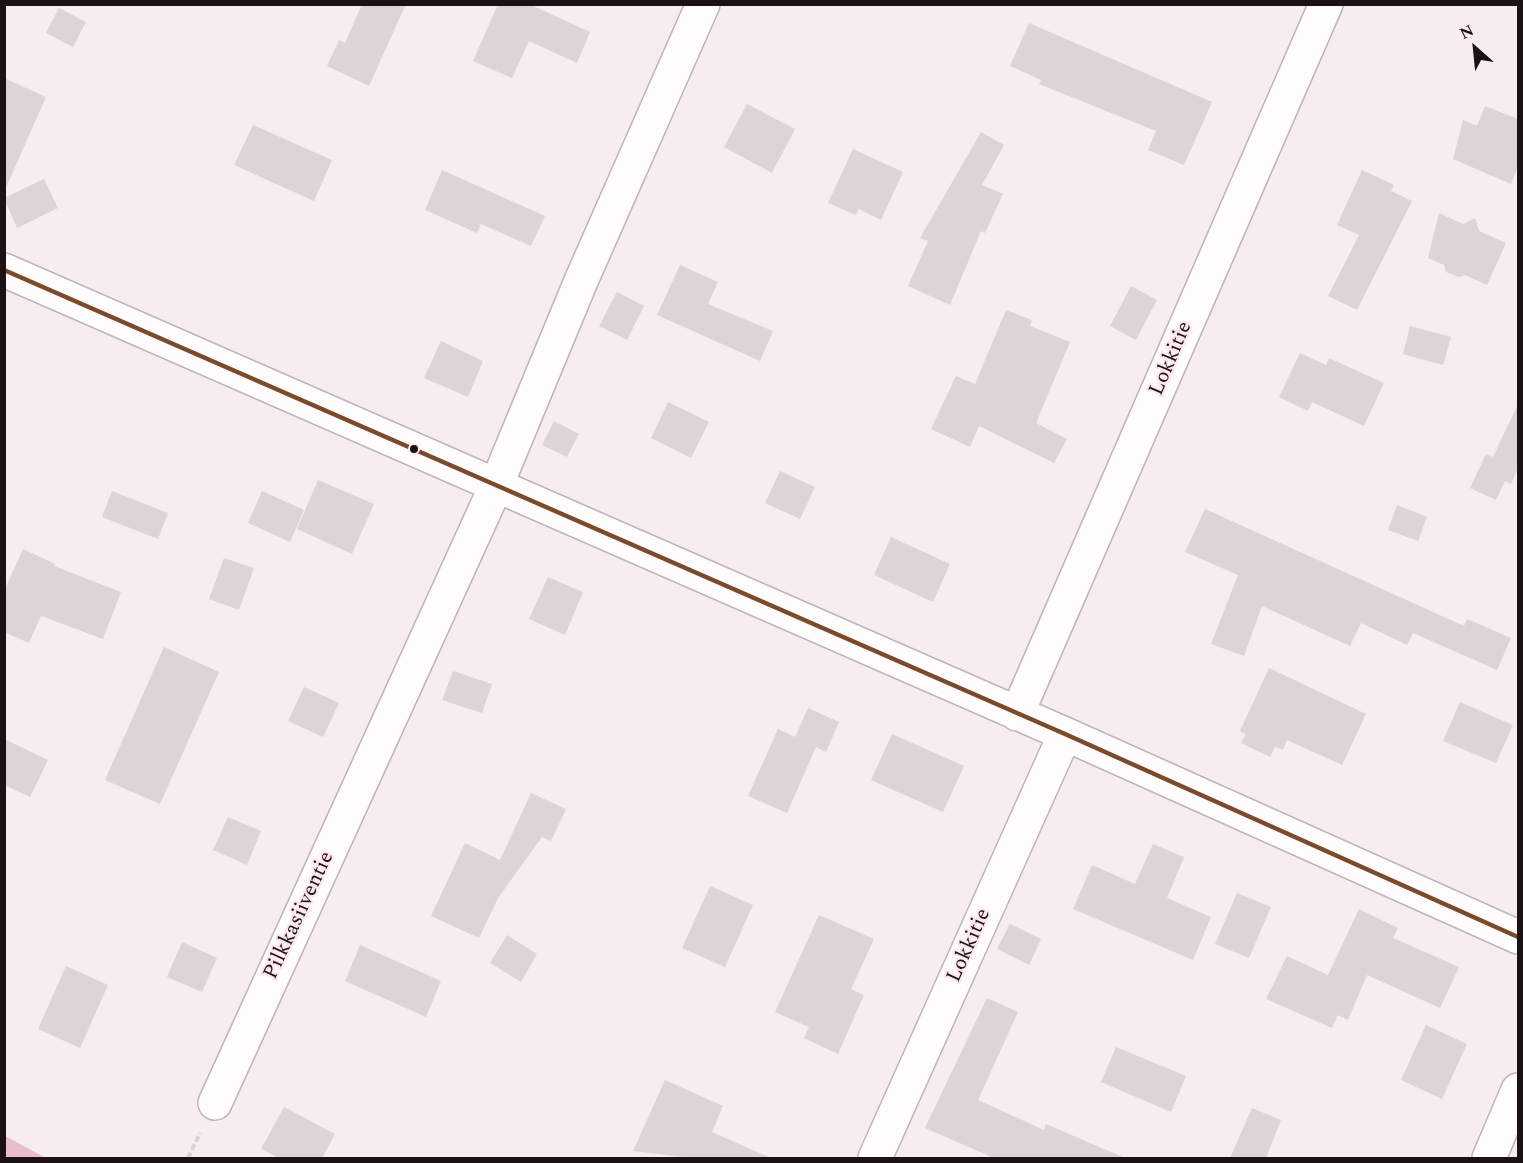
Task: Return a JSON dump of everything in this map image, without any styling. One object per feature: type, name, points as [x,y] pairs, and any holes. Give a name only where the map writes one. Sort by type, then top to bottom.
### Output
[{"type":"street","name":"Pilkkasiiventie","points":[[214,1103],[496,486],[580,281],[703,4]]},
{"type":"street","name":"Lokkitie","points":[[1017,714],[1326,4]]},
{"type":"street","points":[[4,270],[1065,734],[1518,937]]},
{"type":"street","name":"Lokkitie","points":[[875,1158],[1065,734]]},
{"type":"street","points":[[1488,1158],[1518,1090]]},
{"type":"shaded area","points":[[5,1136],[46,1158],[5,1158]]},
{"type":"building","points":[[362,4],[406,4],[369,86],[327,66],[339,40],[345,43]]},
{"type":"building","points":[[498,4],[529,4],[590,32],[577,63],[529,41],[512,78],[473,61]]},
{"type":"building","points":[[59,8],[86,22],[73,47],[46,33]]},
{"type":"building","points":[[1029,23],[1212,102],[1184,165],[1148,150],[1156,131],[1039,84],[1041,80],[1010,66]]},
{"type":"building","points":[[4,78],[46,97],[4,192]]},
{"type":"building","points":[[747,104],[795,129],[772,173],[724,147]]},
{"type":"building","points":[[1485,106],[1518,119],[1518,166],[1511,184],[1453,159],[1463,120],[1477,126]]},
{"type":"building","points":[[253,125],[332,160],[314,201],[234,165]]},
{"type":"building","points":[[981,132],[1004,145],[982,185],[1003,194],[985,233],[981,231],[950,305],[908,286],[928,241],[920,238]]},
{"type":"building","points":[[853,149],[903,172],[881,220],[859,209],[856,215],[828,203]]},
{"type":"building","points":[[442,170],[545,216],[531,246],[481,224],[477,233],[425,210]]},
{"type":"building","points":[[1362,170],[1394,185],[1391,191],[1412,201],[1357,310],[1328,296],[1359,235],[1337,225]]},
{"type":"building","points":[[44,179],[58,208],[17,228],[4,198]]},
{"type":"building","points":[[1439,213],[1463,224],[1475,218],[1479,231],[1506,243],[1487,285],[1465,275],[1459,277],[1446,272],[1444,265],[1428,258]]},
{"type":"building","points":[[680,265],[718,282],[708,304],[773,331],[760,361],[657,315]]},
{"type":"building","points":[[1131,286],[1157,300],[1136,340],[1110,326]]},
{"type":"building","points":[[617,292],[644,306],[627,340],[599,326]]},
{"type":"building","points":[[1006,310],[1032,320],[1030,326],[1070,342],[1036,423],[1067,439],[1054,463],[979,426],[970,447],[931,429],[956,376],[975,384]]},
{"type":"building","points":[[1410,326],[1451,337],[1443,365],[1403,354]]},
{"type":"building","points":[[441,341],[483,361],[468,397],[424,378]]},
{"type":"building","points":[[1300,353],[1326,365],[1329,358],[1384,383],[1364,426],[1312,402],[1308,411],[1279,397]]},
{"type":"building","points":[[668,402],[709,422],[691,458],[651,438]]},
{"type":"building","points":[[1518,404],[1518,468],[1511,484],[1505,481],[1496,500],[1470,488],[1486,454],[1493,457]]},
{"type":"building","points":[[554,421],[579,434],[567,457],[542,445]]},
{"type":"building","points":[[780,471],[815,487],[800,519],[765,503]]},
{"type":"building","points":[[318,480],[374,504],[352,554],[297,529]]},
{"type":"building","points":[[112,491],[168,513],[158,539],[102,517]]},
{"type":"building","points":[[262,491],[304,510],[290,542],[248,523]]},
{"type":"building","points":[[1397,505],[1427,517],[1418,541],[1388,530]]},
{"type":"building","points":[[1205,509],[1464,626],[1467,619],[1511,638],[1497,670],[1413,633],[1407,645],[1361,623],[1350,646],[1262,606],[1244,656],[1211,644],[1238,575],[1185,552]]},
{"type":"building","points":[[891,537],[950,564],[933,602],[874,575]]},
{"type":"building","points":[[23,549],[55,564],[54,566],[121,592],[103,639],[41,616],[29,643],[4,632],[4,591]]},
{"type":"building","points":[[224,558],[254,568],[239,610],[209,599]]},
{"type":"building","points":[[548,577],[583,592],[565,635],[529,619]]},
{"type":"building","points":[[164,647],[219,672],[160,804],[105,780]]},
{"type":"building","points":[[1269,668],[1366,714],[1342,765],[1287,740],[1283,750],[1275,747],[1270,757],[1241,743],[1246,734],[1240,731]]},
{"type":"building","points":[[453,671],[492,684],[482,713],[442,700]]},
{"type":"building","points":[[304,687],[339,703],[323,737],[288,721]]},
{"type":"building","points":[[1460,702],[1513,725],[1496,763],[1443,741]]},
{"type":"building","points":[[808,708],[839,722],[826,752],[816,747],[787,813],[748,796],[778,729],[795,737]]},
{"type":"building","points":[[892,734],[964,766],[943,812],[871,780]]},
{"type":"building","points":[[4,739],[48,760],[30,797],[4,785]]},
{"type":"building","points":[[531,793],[566,809],[551,841],[542,837],[498,898],[479,938],[431,916],[465,843],[500,860]]},
{"type":"building","points":[[228,817],[261,831],[247,865],[213,850]]},
{"type":"building","points":[[1153,844],[1184,857],[1167,898],[1211,917],[1193,960],[1073,909],[1092,865],[1135,884]]},
{"type":"building","points":[[710,886],[753,905],[725,967],[682,948]]},
{"type":"building","points":[[1237,893],[1271,907],[1249,958],[1215,944]]},
{"type":"building","points":[[1359,909],[1398,928],[1393,938],[1459,967],[1440,1008],[1367,975],[1348,1020],[1338,1015],[1332,1028],[1266,999],[1287,956],[1328,975]]},
{"type":"building","points":[[819,915],[874,939],[851,989],[864,995],[838,1054],[804,1038],[809,1027],[775,1012]]},
{"type":"building","points":[[1010,924],[1041,939],[1029,965],[997,949]]},
{"type":"building","points":[[507,935],[537,954],[521,982],[490,963]]},
{"type":"building","points":[[182,942],[217,958],[202,992],[167,977]]},
{"type":"building","points":[[360,945],[441,981],[426,1017],[345,981]]},
{"type":"building","points":[[66,966],[108,985],[80,1048],[38,1029]]},
{"type":"building","points":[[987,998],[1018,1012],[978,1100],[1044,1130],[1046,1124],[1125,1158],[994,1158],[925,1128]]},
{"type":"building","points":[[1426,1025],[1467,1044],[1442,1099],[1401,1080]]},
{"type":"building","points":[[1116,1047],[1186,1076],[1171,1112],[1101,1082]]},
{"type":"building","points":[[665,1080],[723,1106],[712,1132],[771,1158],[691,1158],[633,1151]]},
{"type":"building","points":[[284,1107],[335,1134],[322,1158],[279,1158],[261,1149]]},
{"type":"building","points":[[1252,1108],[1281,1120],[1266,1158],[1230,1158]]},
{"type":"transit line","points":[[4,270],[1065,734],[1518,937]]}]
